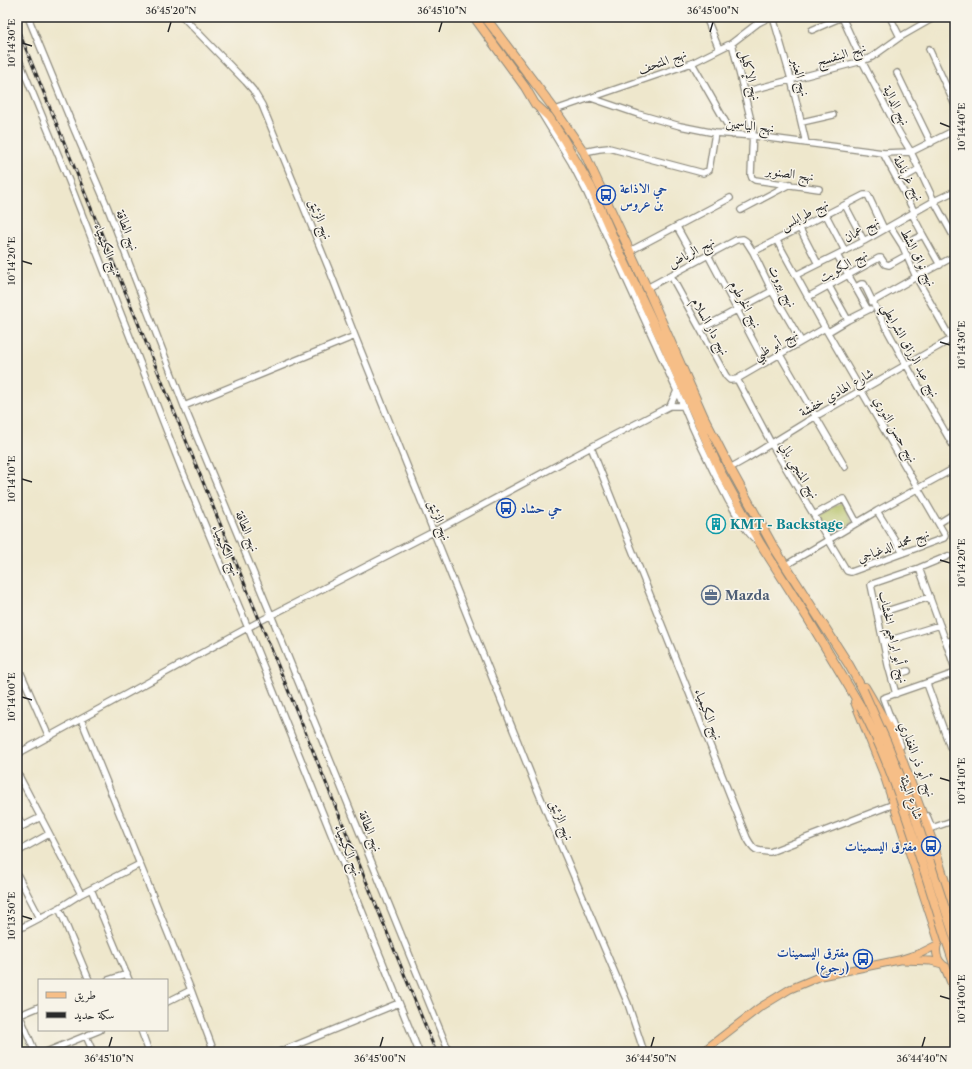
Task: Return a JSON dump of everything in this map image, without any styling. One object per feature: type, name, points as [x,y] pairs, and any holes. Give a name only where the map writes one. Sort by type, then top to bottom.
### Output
[{"type":"highway","points":[[474,17],[525,87],[535,104],[549,117],[591,187],[720,471],[760,543],[808,616],[847,683],[884,774],[938,943]]},
{"type":"highway","points":[[485,17],[555,110],[584,152],[647,288],[704,417],[730,468],[774,546],[849,665],[863,690],[890,750],[910,801],[955,939]]},
{"type":"highway","points":[[849,665],[861,678],[897,746],[933,843],[955,914]]},
{"type":"highway","name":"شارع البيئة","points":[[847,683],[872,727],[893,778],[955,966]]},
{"type":"highway","points":[[943,966],[955,991]]},
{"type":"main road","points":[[702,1052],[759,1008],[790,989],[821,976],[899,960],[930,949],[938,943],[942,937],[948,933],[955,932]]},
{"type":"main road","points":[[938,943],[937,956],[943,966]]},
{"type":"main road","points":[[899,960],[930,962],[955,970]]},
{"type":"street","name":"نهج الطاقة","points":[[28,17],[107,206],[184,406],[449,1052]]},
{"type":"street","name":"نهج الزئبق","points":[[183,17],[249,86],[262,105],[534,782],[628,1004],[644,1052]]},
{"type":"street","points":[[706,17],[719,49]]},
{"type":"street","points":[[756,17],[758,24]]},
{"type":"street","name":"نهج المتحف","points":[[555,110],[692,63],[732,43],[770,17]]},
{"type":"street","name":"نهج العنبر","points":[[773,17],[791,80],[806,143]]},
{"type":"street","points":[[812,30],[842,17]]},
{"type":"street","name":"نهج الدالية","points":[[842,17],[862,61],[911,152],[934,201],[955,239]]},
{"type":"street","points":[[890,17],[900,37]]},
{"type":"street","name":"نهج البنفسج","points":[[744,92],[862,61],[935,17]]},
{"type":"street","name":"نهج الإكليل","points":[[732,43],[754,136]]},
{"type":"street","points":[[929,49],[955,105]]},
{"type":"street","name":"نهج الكيمياء","points":[[17,55],[69,181],[182,470],[248,628],[419,1052]]},
{"type":"street","points":[[692,63],[733,135]]},
{"type":"street","points":[[897,73],[930,143]]},
{"type":"street","name":"نهج الياسمين","points":[[591,98],[680,126],[715,133],[754,136],[883,153],[911,152]]},
{"type":"street","points":[[535,104],[571,162],[587,193],[713,473],[735,513],[753,538],[760,543]]},
{"type":"street","points":[[802,122],[832,115]]},
{"type":"street","points":[[911,152],[955,130]]},
{"type":"street","points":[[584,152],[609,148],[703,173],[710,170],[715,133]]},
{"type":"street","name":"نهج الصنوبر","points":[[754,136],[752,178],[756,180],[819,189]]},
{"type":"street","name":"نهج غرناطة","points":[[883,153],[914,213],[923,235],[940,265]]},
{"type":"street","points":[[898,181],[919,169]]},
{"type":"street","points":[[741,210],[790,184]]},
{"type":"street","name":"نهج عمان","points":[[796,275],[864,241],[934,201],[955,191]]},
{"type":"street","name":"نهج طرابلس","points":[[753,252],[865,195],[868,195],[884,229]]},
{"type":"street","points":[[630,251],[730,198]]},
{"type":"street","points":[[845,205],[864,241]]},
{"type":"street","points":[[826,215],[845,250]]},
{"type":"street","name":"نهج نواق الشط","points":[[890,226],[907,255],[916,277],[953,338],[955,346]]},
{"type":"street","points":[[676,227],[696,261]]},
{"type":"street","points":[[800,229],[818,264]]},
{"type":"street","points":[[902,246],[923,235]]},
{"type":"street","name":"نهج الرياض","points":[[647,288],[736,240],[743,239],[746,241]]},
{"type":"street","name":"نهج بيروت","points":[[746,241],[772,291],[801,341]]},
{"type":"street","name":"نهج حسن النوري","points":[[777,241],[861,391],[939,523],[945,536]]},
{"type":"street","points":[[837,255],[868,310]]},
{"type":"street","name":"نهج الكويت","points":[[808,297],[879,258],[883,259],[885,264],[889,265],[907,255]]},
{"type":"street","name":"نهج الخرطوم","points":[[708,256],[765,363]]},
{"type":"street","name":"نهج أبو ظبي","points":[[737,379],[780,355],[801,341],[868,310],[873,304],[916,277],[955,256]]},
{"type":"street","name":"نهج دار السلام","points":[[671,276],[726,376],[730,380],[737,379]]},
{"type":"street","name":"نهج عبد الرزاق الشرايطي","points":[[856,287],[864,284],[906,366],[955,449]]},
{"type":"street","points":[[829,286],[848,320]]},
{"type":"street","points":[[701,329],[772,291]]},
{"type":"street","points":[[184,406],[355,336]]},
{"type":"street","name":"شارع الهادي خفشة","points":[[730,468],[816,416],[953,338]]},
{"type":"street","points":[[780,355],[845,467]]},
{"type":"street","name":"نهج المنجي بالي","points":[[737,379],[771,443],[848,571]]},
{"type":"street","points":[[670,406],[677,391]]},
{"type":"street","points":[[17,754],[271,615],[433,532],[591,447],[670,406],[683,406]]},
{"type":"street","points":[[947,435],[955,430]]},
{"type":"street","name":"نهج الكيمياء","points":[[591,447],[751,847],[756,850],[770,852],[894,804]]},
{"type":"street","points":[[786,566],[877,511],[955,468]]},
{"type":"street","points":[[814,515],[844,499],[857,523]]},
{"type":"street","points":[[877,511],[903,553]]},
{"type":"street","points":[[939,523],[955,513]]},
{"type":"street","name":"نهج محمد الدغباجي","points":[[848,571],[851,572],[944,538],[945,536]]},
{"type":"street","points":[[948,556],[919,568],[955,669]]},
{"type":"street","name":"نهج أبو ابراهيم الخشاب","points":[[896,694],[871,585],[919,568]]},
{"type":"street","points":[[878,614],[930,596]]},
{"type":"street","points":[[884,642],[940,625]]},
{"type":"street","points":[[946,642],[955,639]]},
{"type":"street","points":[[17,664],[49,737]]},
{"type":"street","points":[[891,676],[908,670]]},
{"type":"street","points":[[896,694],[955,673]]},
{"type":"street","points":[[927,684],[950,747],[955,753]]},
{"type":"street","name":"نهج أبو ذر الغفاري","points":[[896,694],[883,698],[932,828],[955,820]]},
{"type":"street","points":[[81,719],[191,990],[212,1051]]},
{"type":"street","points":[[17,772],[19,781],[41,817],[81,894]]},
{"type":"street","points":[[17,816],[23,826],[41,817]]},
{"type":"street","points":[[17,852],[49,834]]},
{"type":"street","points":[[17,930],[59,908],[81,894],[140,864]]},
{"type":"street","points":[[17,874],[40,918]]},
{"type":"street","points":[[91,889],[129,979]]},
{"type":"street","points":[[59,908],[89,979]]},
{"type":"street","points":[[111,979],[127,974]]},
{"type":"street","points":[[168,1002],[191,990]]},
{"type":"street","points":[[279,1052],[399,1003]]},
{"type":"street","points":[[19,1019],[38,1008]]},
{"type":"street","points":[[17,1009],[19,1019],[35,1052]]},
{"type":"street","points":[[46,1052],[98,1031]]},
{"type":"street","points":[[140,1031],[149,1052]]},
{"type":"street","points":[[86,1036],[93,1052]]},
{"type":"green space","points":[[840,503],[844,504],[853,523],[834,533],[829,532],[820,515]]},
{"type":"green space","points":[[17,1024],[21,1027],[31,1052],[19,1052],[17,1046]]},
{"type":"railway","points":[[17,27],[436,1052]]},
{"type":"place","name":"حي الاذاعة بن عروس","points":[[606,195]]},
{"type":"place","name":"حي حشاد","points":[[506,508]]},
{"type":"place","name":"KMT - Backstage","points":[[716,524]]},
{"type":"place","name":"Mazda","points":[[711,595]]},
{"type":"place","name":"مفترق اليسمينات","points":[[931,846]]},
{"type":"place","name":"مفترق اليسمينات (رجوع)","points":[[863,959]]}]
